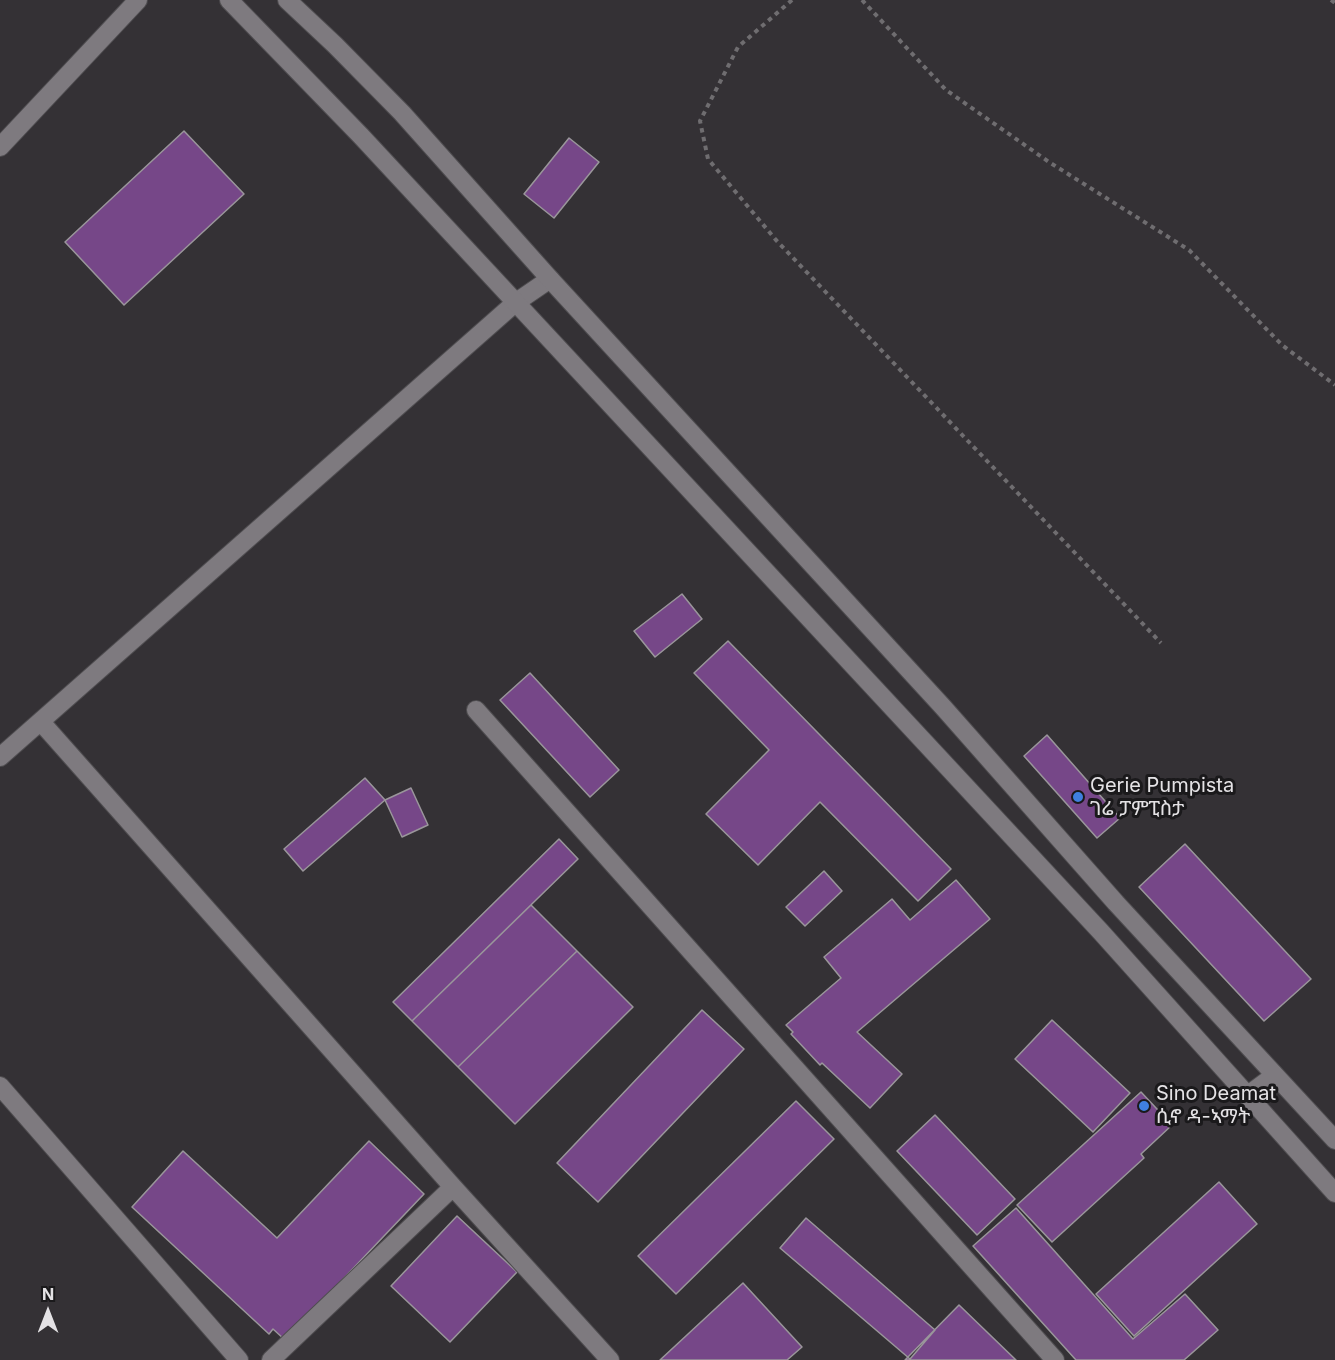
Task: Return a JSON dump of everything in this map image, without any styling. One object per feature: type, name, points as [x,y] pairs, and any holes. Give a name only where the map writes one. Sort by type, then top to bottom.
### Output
[{"type":"street","points":[[0,147],[138,0]]},
{"type":"street","points":[[229,0],[361,136],[1085,915],[1335,1193]]},
{"type":"street","points":[[287,0],[402,113],[550,279],[943,707],[1116,903],[1335,1140]]},
{"type":"street","points":[[0,757],[515,303],[550,279]]},
{"type":"street","points":[[476,710],[1055,1360]]},
{"type":"street","points":[[41,722],[453,1187],[610,1360]]},
{"type":"street","points":[[1248,1095],[1275,1075]]},
{"type":"street","points":[[0,1086],[239,1360]]},
{"type":"street","points":[[271,1360],[453,1187]]},
{"type":"path","points":[[792,0],[738,47],[700,121],[708,159],[776,240],[1161,643]]},
{"type":"path","points":[[862,0],[946,90],[1049,162],[1189,250],[1282,345],[1335,385]]},
{"type":"path","points":[[1331,0],[1335,3]]},
{"type":"building","points":[[184,131],[244,194],[124,305],[65,242]]},
{"type":"building","points":[[569,138],[599,162],[554,218],[524,194]]},
{"type":"building","points":[[682,594],[702,619],[655,657],[634,631]]},
{"type":"building","points":[[728,641],[951,869],[918,901],[820,802],[758,865],[706,814],[769,750],[694,673]]},
{"type":"building","points":[[530,673],[619,770],[590,797],[500,700]]},
{"type":"building","points":[[1047,735],[1120,818],[1097,838],[1024,756]]},
{"type":"building","points":[[365,778],[385,800],[303,871],[284,849]]},
{"type":"building","points":[[411,788],[428,825],[402,837],[385,800]]},
{"type":"building","points":[[559,839],[578,859],[412,1021],[393,1002]]},
{"type":"building","points":[[1185,844],[1311,979],[1264,1021],[1139,887]]},
{"type":"building","points":[[824,871],[842,891],[805,926],[786,907]]},
{"type":"building","points":[[956,880],[990,919],[857,1032],[902,1074],[870,1108],[822,1063],[820,1065],[791,1034],[793,1032],[786,1025],[841,978],[824,957],[892,899],[910,920]]},
{"type":"building","points":[[531,905],[577,951],[458,1067],[412,1021]]},
{"type":"building","points":[[577,951],[633,1007],[515,1124],[458,1067]]},
{"type":"building","points":[[702,1010],[744,1049],[598,1202],[557,1163]]},
{"type":"building","points":[[1052,1020],[1130,1093],[1093,1132],[1015,1059]]},
{"type":"building","points":[[1141,1092],[1172,1125],[1141,1154],[1144,1158],[1052,1242],[1017,1205]]},
{"type":"building","points":[[796,1101],[834,1139],[676,1294],[638,1256]]},
{"type":"building","points":[[935,1115],[1015,1199],[977,1235],[897,1151]]},
{"type":"building","points":[[369,1141],[424,1194],[285,1340],[273,1329],[269,1334],[132,1207],[183,1151],[277,1238]]},
{"type":"building","points":[[1219,1182],[1257,1224],[1134,1336],[1096,1294]]},
{"type":"building","points":[[1016,1208],[1133,1339],[1185,1294],[1218,1330],[1184,1360],[1076,1360],[973,1246]]},
{"type":"building","points":[[457,1216],[517,1272],[450,1342],[391,1286]]},
{"type":"building","points":[[806,1218],[935,1330],[910,1359],[780,1248]]},
{"type":"building","points":[[743,1283],[802,1347],[787,1360],[660,1360]]},
{"type":"building","points":[[959,1305],[1016,1360],[905,1360]]},
{"type":"place","name":"Gerie Pumpista ገሬ ፓምፒስታ","points":[[1078,797]]},
{"type":"place","name":"Sino Deamat ሲኖ ዳ-ኣማት","points":[[1144,1106]]}]
